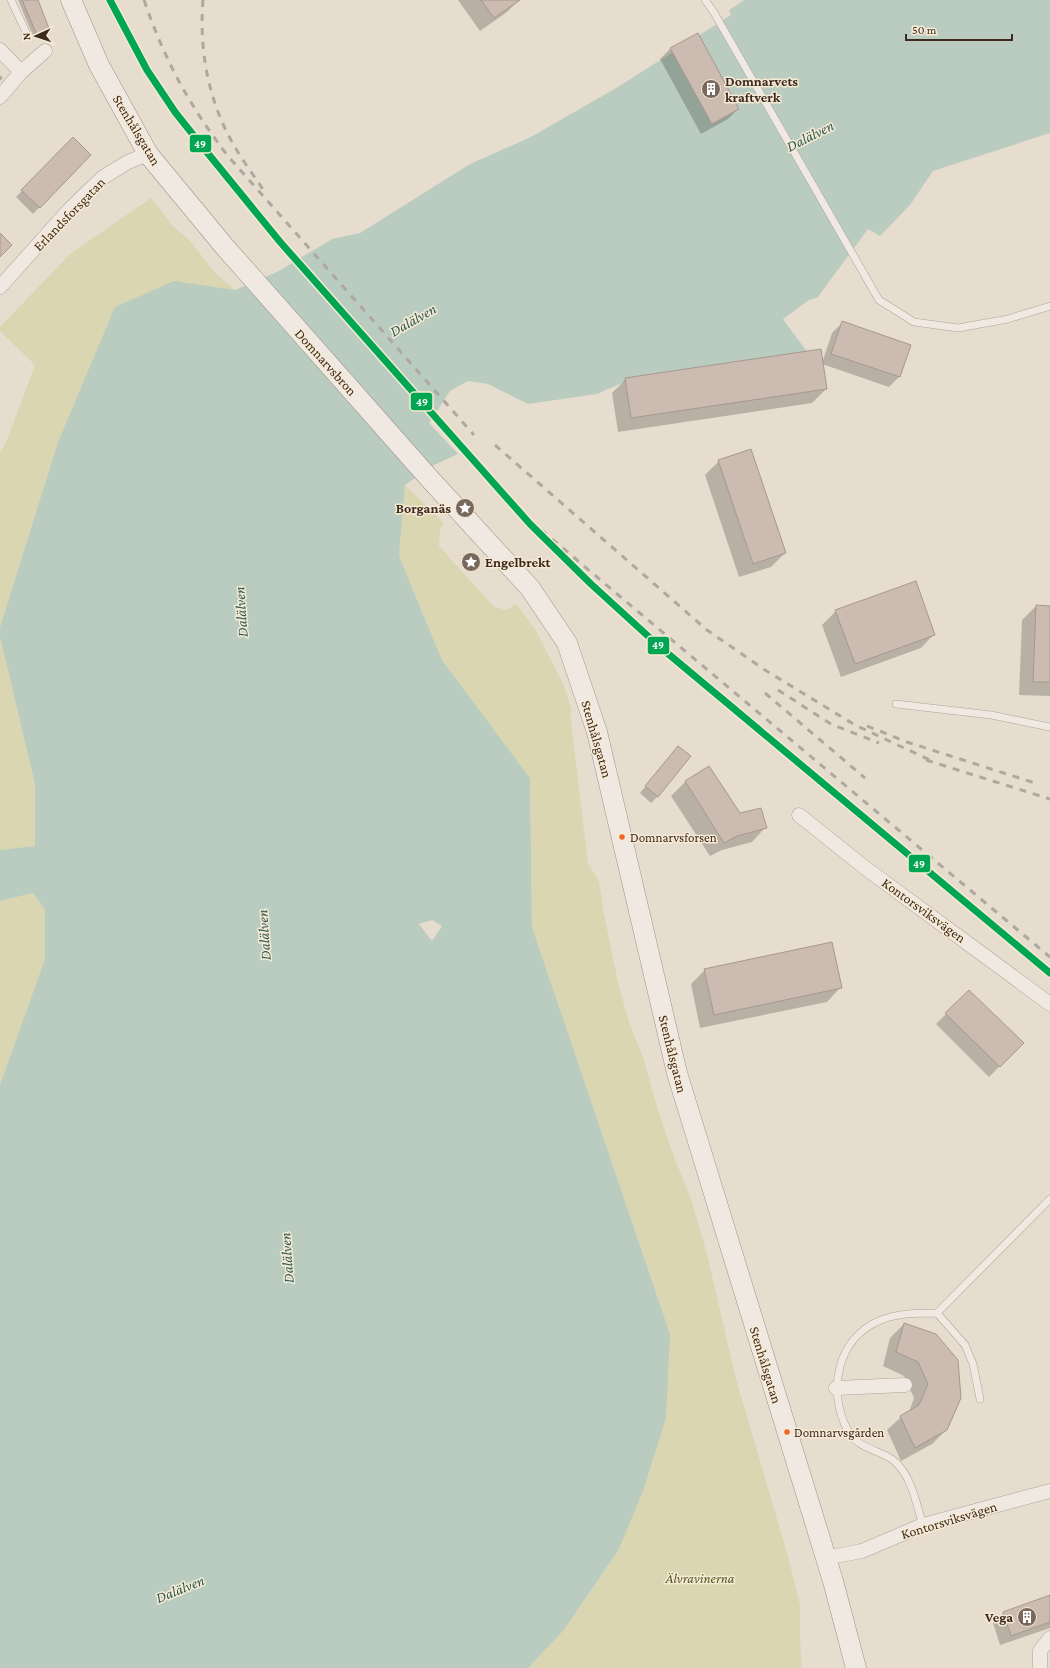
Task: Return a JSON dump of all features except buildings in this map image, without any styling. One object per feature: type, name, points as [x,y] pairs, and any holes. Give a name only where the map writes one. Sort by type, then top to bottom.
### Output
[{"type":"street","name":"Stenhålsgatan","points":[[71,0],[99,65],[148,154],[224,246]]},
{"type":"street","points":[[0,50],[22,72]]},
{"type":"street","points":[[0,97],[22,72],[45,51]]},
{"type":"street","name":"Erlandsforsgatan","points":[[0,287],[69,210],[102,178],[128,162],[148,154]]},
{"type":"street","name":"Domnarvsbron","points":[[224,246],[429,478]]},
{"type":"street","name":"Stenhålsgatan","points":[[429,478],[530,588],[567,644],[597,732],[677,1073],[825,1558],[834,1581],[856,1668]]},
{"type":"street","name":"Kontorsviksvägen","points":[[799,815],[864,867],[1050,1004]]},
{"type":"street","points":[[836,1388],[905,1384]]},
{"type":"street","name":"Kontorsviksvägen","points":[[825,1558],[862,1551],[923,1525],[1050,1491]]},
{"type":"street","points":[[1040,1668],[1040,1651],[1050,1638]]},
{"type":"lane","points":[[12,0],[26,32]]},
{"type":"lane","points":[[705,0],[714,11],[879,300],[914,322],[958,328],[1008,318],[1050,306]]},
{"type":"lane","points":[[896,704],[991,715],[1050,727]]},
{"type":"lane","points":[[923,1525],[910,1484],[903,1470],[892,1460],[866,1447],[849,1432],[840,1412],[836,1388],[839,1367],[846,1348],[860,1332],[880,1320],[915,1313],[937,1313],[1050,1199]]},
{"type":"lane","points":[[937,1313],[965,1345],[973,1364],[980,1399]]},
{"type":"green space","points":[[151,198],[172,225],[191,242],[215,273],[235,290],[232,290],[79,393],[58,442],[0,627],[0,452],[5,445],[35,365],[0,331],[0,327],[70,254]]},
{"type":"green space","name":"Älvravinerna","points":[[405,485],[444,523],[440,529],[439,546],[494,607],[507,610],[516,604],[535,629],[564,686],[572,711],[570,713],[588,864],[599,881],[603,909],[619,987],[630,1025],[643,1057],[657,1107],[674,1157],[692,1202],[707,1254],[736,1379],[787,1553],[800,1605],[802,1668],[528,1668],[563,1631],[610,1563],[670,1334],[532,927],[530,778],[442,660],[399,556]]},
{"type":"green space","points":[[0,637],[35,784],[35,846],[0,863]]},
{"type":"green space","points":[[33,893],[45,910],[45,959],[0,1113],[0,901]]},
{"type":"water","name":"Dalälven","points":[[744,0],[1050,0],[1050,133],[933,171],[910,205],[880,236],[868,229],[817,298],[809,300],[783,319],[808,353],[629,380],[597,394],[528,404],[488,384],[468,381],[450,391],[429,423],[458,454],[434,465],[405,485],[399,556],[442,660],[530,778],[532,927],[670,1334],[666,1418],[643,1491],[618,1551],[563,1631],[528,1668],[0,1668],[0,1085],[45,959],[45,910],[33,893],[0,901],[0,850],[35,846],[35,784],[0,637],[0,627],[58,442],[115,307],[174,281],[235,290],[277,272],[332,239],[360,233],[470,164],[529,138],[618,87],[731,15],[729,10]],"holes":[[[432,920],[442,926],[432,941],[419,924]]]},
{"type":"railway","points":[[144,0],[160,43],[179,81],[189,99],[227,155],[474,435]]},
{"type":"railway","points":[[203,0],[202,37],[211,91],[217,109],[232,142],[266,194]]},
{"type":"railway","points":[[495,445],[707,630],[765,670],[855,725],[932,761]]},
{"type":"railway","points":[[501,491],[531,521],[617,594],[1050,957]]},
{"type":"railway","points":[[778,690],[831,724],[879,743]]},
{"type":"railway","points":[[765,693],[865,778]]},
{"type":"railway","points":[[867,726],[907,742],[1038,784]]},
{"type":"railway","points":[[926,760],[1050,799]]},
{"type":"transit line","name":"49","points":[[110,0],[147,70],[175,112],[210,156],[281,243],[530,524],[591,584],[660,647],[1050,973]]},
{"type":"place","name":"Domnarvets kraftverk","points":[[711,89]]},
{"type":"place","name":"Borganäs","points":[[465,508]]},
{"type":"place","name":"Engelbrekt","points":[[471,562]]},
{"type":"place","name":"Domnarvsforsen","points":[[622,837]]},
{"type":"place","name":"Domnarvsgården","points":[[787,1432]]},
{"type":"place","name":"Vega","points":[[1027,1617]]}]
